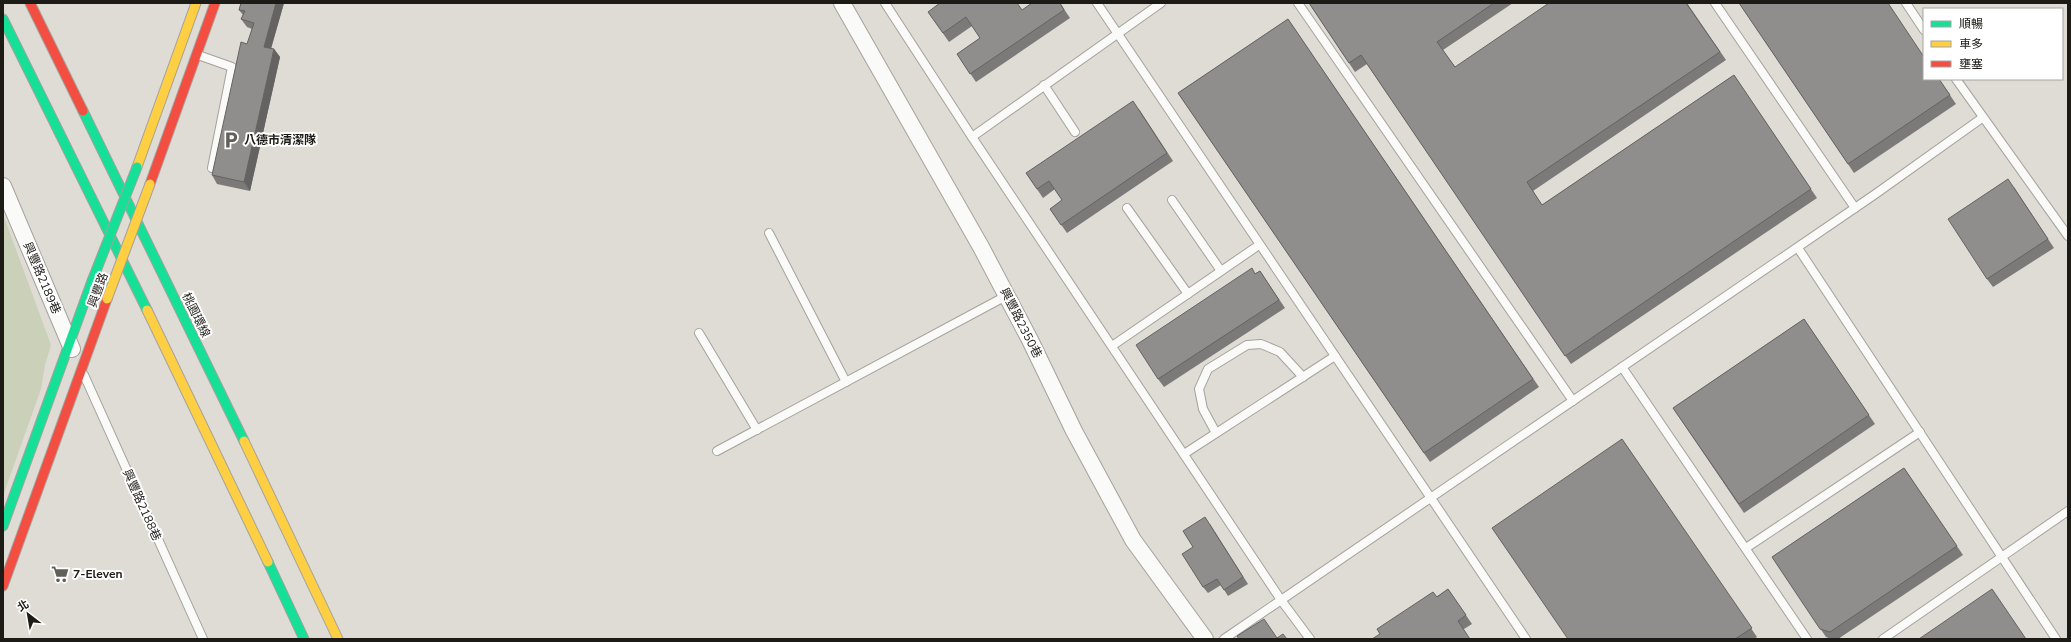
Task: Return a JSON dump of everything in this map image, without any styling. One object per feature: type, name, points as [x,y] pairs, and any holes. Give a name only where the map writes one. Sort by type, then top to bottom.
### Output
[{"type":"main road","name":"桃園環線","points":[[30,3],[204,358],[338,639]]},
{"type":"main road","name":"興豐路","points":[[3,526],[92,281],[137,168],[196,3]]},
{"type":"main road","name":"興豐路","points":[[3,586],[215,3]]},
{"type":"main road","points":[[3,19],[178,372],[304,639]]},
{"type":"street","name":"興豐路2350巷","points":[[842,3],[981,247],[1074,430],[1133,540],[1205,639]]},
{"type":"street","name":"興豐路2189巷","points":[[3,186],[69,344],[82,370]]},
{"type":"lane","points":[[885,3],[972,137],[1281,600],[1310,639]]},
{"type":"lane","points":[[1097,3],[1526,639]]},
{"type":"lane","points":[[972,137],[1116,33],[1161,3]]},
{"type":"lane","points":[[1298,3],[1573,401]]},
{"type":"lane","points":[[1715,3],[1855,208]]},
{"type":"lane","points":[[1906,3],[1923,28]]},
{"type":"lane","points":[[180,48],[232,67],[212,168]]},
{"type":"lane","points":[[1957,80],[1982,118],[2068,236]]},
{"type":"lane","points":[[1044,85],[1075,132]]},
{"type":"lane","points":[[1224,639],[1798,248],[1982,118]]},
{"type":"lane","points":[[1172,200],[1221,271]]},
{"type":"lane","points":[[1127,208],[1188,294]]},
{"type":"lane","points":[[769,233],[846,382]]},
{"type":"lane","points":[[1112,346],[1259,245]]},
{"type":"lane","points":[[1798,248],[2056,639]]},
{"type":"lane","points":[[717,451],[1006,296]]},
{"type":"lane","points":[[699,333],[757,430]]},
{"type":"lane","points":[[1216,433],[1203,409],[1199,389],[1208,369],[1247,345],[1261,344],[1280,352],[1303,377]]},
{"type":"lane","points":[[1184,454],[1334,356]]},
{"type":"lane","points":[[1622,367],[1807,639]]},
{"type":"lane","name":"興豐路2188巷","points":[[82,370],[203,639]]},
{"type":"lane","points":[[1746,548],[1920,432]]},
{"type":"lane","points":[[1883,639],[2068,511]]},
{"type":"green space","points":[[3,214],[51,345],[45,365],[41,389],[3,496]]},
{"type":"building","points":[[241,3],[276,3],[264,47],[274,49],[244,182],[212,175],[241,42],[247,44],[254,23],[241,19],[245,11],[239,10]]},
{"type":"building","points":[[940,3],[1017,3],[1022,10],[1032,3],[1060,3],[1064,10],[970,74],[957,54],[980,38],[966,17],[943,33],[928,12]]},
{"type":"building","points":[[1309,3],[1494,3],[1437,42],[1455,67],[1549,3],[1686,3],[1720,52],[1527,182],[1542,205],[1734,75],[1811,189],[1565,356],[1361,55],[1349,63]]},
{"type":"building","points":[[1739,3],[1888,3],[1923,56],[1923,80],[1940,80],[1950,95],[1848,164]]},
{"type":"building","points":[[1288,19],[1533,379],[1424,453],[1178,93]]},
{"type":"building","points":[[1133,101],[1167,153],[1061,225],[1050,209],[1062,200],[1049,181],[1037,189],[1026,173]]},
{"type":"building","points":[[2008,179],[2048,239],[1987,279],[1948,219]]},
{"type":"building","points":[[1252,268],[1255,274],[1260,271],[1279,300],[1158,379],[1136,345]]},
{"type":"building","points":[[1804,319],[1869,415],[1739,504],[1673,408]]},
{"type":"building","points":[[1622,439],[1752,628],[1735,639],[1568,639],[1492,528]]},
{"type":"building","points":[[1904,468],[1957,546],[1830,632],[1820,629],[1772,557]]},
{"type":"building","points":[[1205,517],[1243,577],[1224,590],[1217,579],[1203,587],[1182,554],[1193,547],[1183,531]]},
{"type":"building","points":[[1448,589],[1466,615],[1458,621],[1470,639],[1372,639],[1380,634],[1377,629],[1433,592],[1437,597]]},
{"type":"building","points":[[1992,589],[2026,639],[1919,639]]},
{"type":"building","points":[[1264,619],[1277,638],[1283,634],[1287,639],[1239,639],[1237,636]]},
{"type":"traffic: fast","points":[[3,19],[147,310]]},
{"type":"traffic: fast","points":[[83,111],[244,441]]},
{"type":"traffic: fast","points":[[92,281],[137,167]]},
{"type":"traffic: fast","points":[[3,526],[92,281]]},
{"type":"traffic: fast","points":[[268,562],[304,639]]},
{"type":"traffic: slow","points":[[137,167],[196,3]]},
{"type":"traffic: slow","points":[[107,299],[150,184]]},
{"type":"traffic: slow","points":[[147,310],[268,562]]},
{"type":"traffic: slow","points":[[244,441],[338,639]]},
{"type":"traffic: jam","points":[[30,3],[83,111]]},
{"type":"traffic: jam","points":[[150,184],[215,3]]},
{"type":"traffic: jam","points":[[3,586],[107,299]]},
{"type":"place","name":"八德市清潔隊","points":[[231,140]]},
{"type":"place","name":"7-Eleven","points":[[60,574]]}]
